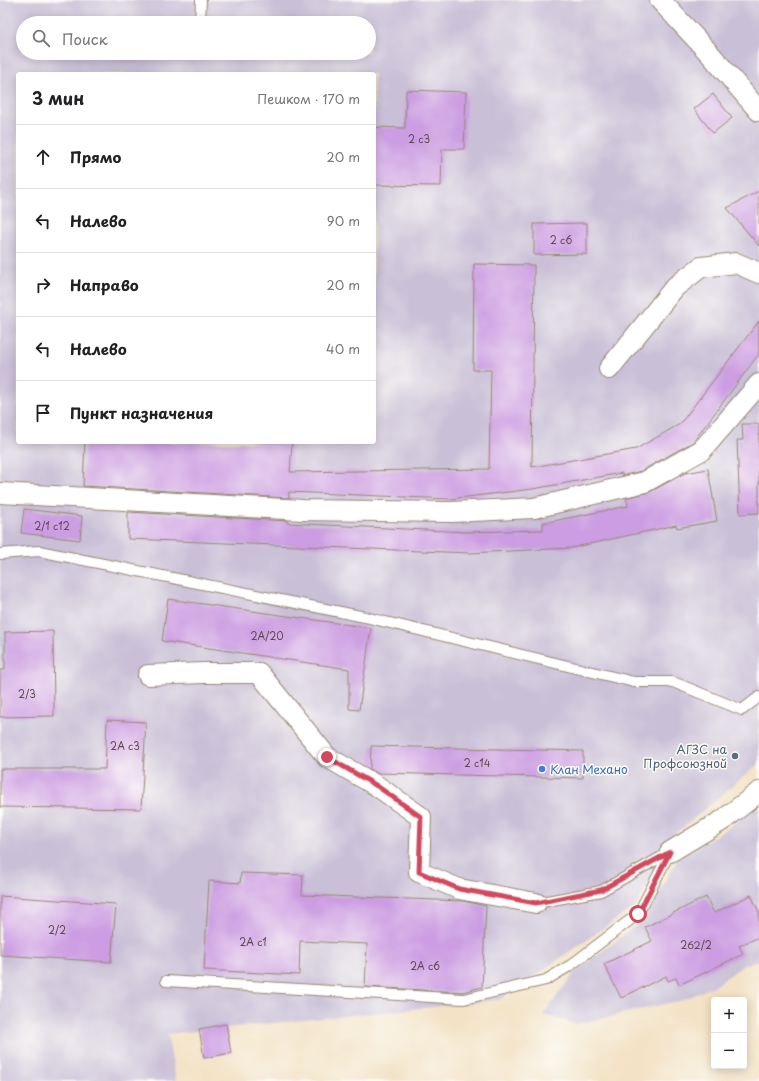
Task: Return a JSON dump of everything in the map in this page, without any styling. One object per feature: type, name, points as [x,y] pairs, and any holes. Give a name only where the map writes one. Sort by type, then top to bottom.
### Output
[{"type":"street","points":[[660,0],[711,55],[759,112]]},
{"type":"street","points":[[608,369],[675,287],[701,268],[736,263],[759,273]]},
{"type":"street","points":[[0,493],[303,510],[451,512],[534,508],[645,482],[702,450],[759,384]]},
{"type":"street","points":[[148,676],[204,673],[260,673],[327,757],[377,786],[421,817],[419,872],[459,889],[536,903]]},
{"type":"street","points":[[670,852],[723,820],[759,792]]},
{"type":"lane","points":[[200,16],[201,0]]},
{"type":"lane","points":[[0,554],[39,551],[365,617],[634,682],[673,682],[742,710],[759,697]]},
{"type":"lane","points":[[536,903],[601,890],[670,852]]},
{"type":"lane","points":[[166,981],[464,999],[546,980],[571,965],[638,914],[670,852]]},
{"type":"shaded area","points":[[0,0],[759,0],[759,764],[675,834],[636,906],[499,1000],[167,1034],[176,1081],[0,1081]]},
{"type":"shaded area","points":[[759,806],[759,961],[745,964],[716,985],[683,1000],[576,1024],[543,1015],[575,972],[643,920],[678,859],[728,828]]},
{"type":"building","points":[[406,90],[466,92],[464,149],[442,149],[441,186],[376,185],[376,127],[405,128]]},
{"type":"building","points":[[713,94],[732,118],[713,133],[694,109]]},
{"type":"building","points":[[759,191],[759,246],[727,208]]},
{"type":"building","points":[[587,223],[587,254],[534,255],[534,224]]},
{"type":"building","points":[[474,264],[534,265],[532,467],[636,449],[680,424],[759,321],[759,354],[693,442],[641,471],[622,476],[622,473],[533,489],[450,499],[289,492],[289,498],[83,486],[85,444],[292,444],[290,472],[489,469],[491,370],[473,370]]},
{"type":"building","points":[[742,424],[759,424],[759,513],[740,514],[737,440],[743,440]]},
{"type":"building","points":[[708,469],[717,521],[677,528],[676,525],[571,548],[470,553],[128,539],[128,512],[288,521],[287,523],[466,532],[543,530],[543,523],[628,506],[626,498],[650,492],[685,473]]},
{"type":"building","points":[[24,509],[82,516],[80,540],[21,533]]},
{"type":"building","points":[[168,599],[371,628],[359,710],[349,709],[349,669],[162,641]]},
{"type":"building","points":[[53,631],[54,716],[0,717],[0,670],[5,670],[5,632]]},
{"type":"building","points":[[107,720],[146,722],[141,809],[0,807],[0,769],[105,769]]},
{"type":"building","points":[[371,746],[583,751],[583,778],[377,773],[370,769]]},
{"type":"building","points":[[241,873],[303,875],[302,895],[463,901],[486,906],[482,987],[462,992],[365,987],[367,944],[300,941],[299,975],[204,970],[209,881],[240,883]]},
{"type":"building","points":[[751,895],[759,912],[759,937],[739,946],[743,954],[679,985],[676,978],[668,981],[666,976],[621,998],[604,964],[652,941],[645,927],[706,897],[714,913]]},
{"type":"building","points":[[0,896],[116,904],[111,962],[0,955]]},
{"type":"building","points":[[226,1024],[231,1053],[204,1058],[199,1029]]},
{"type":"place","name":"АГЗС на Профсоюзной","points":[[735,756]]},
{"type":"place","name":"Клан Механо","points":[[542,769]]},
{"type":"route","points":[[327,757],[377,786],[421,817],[419,872],[459,889],[536,903],[601,890],[670,852],[638,914]]}]
